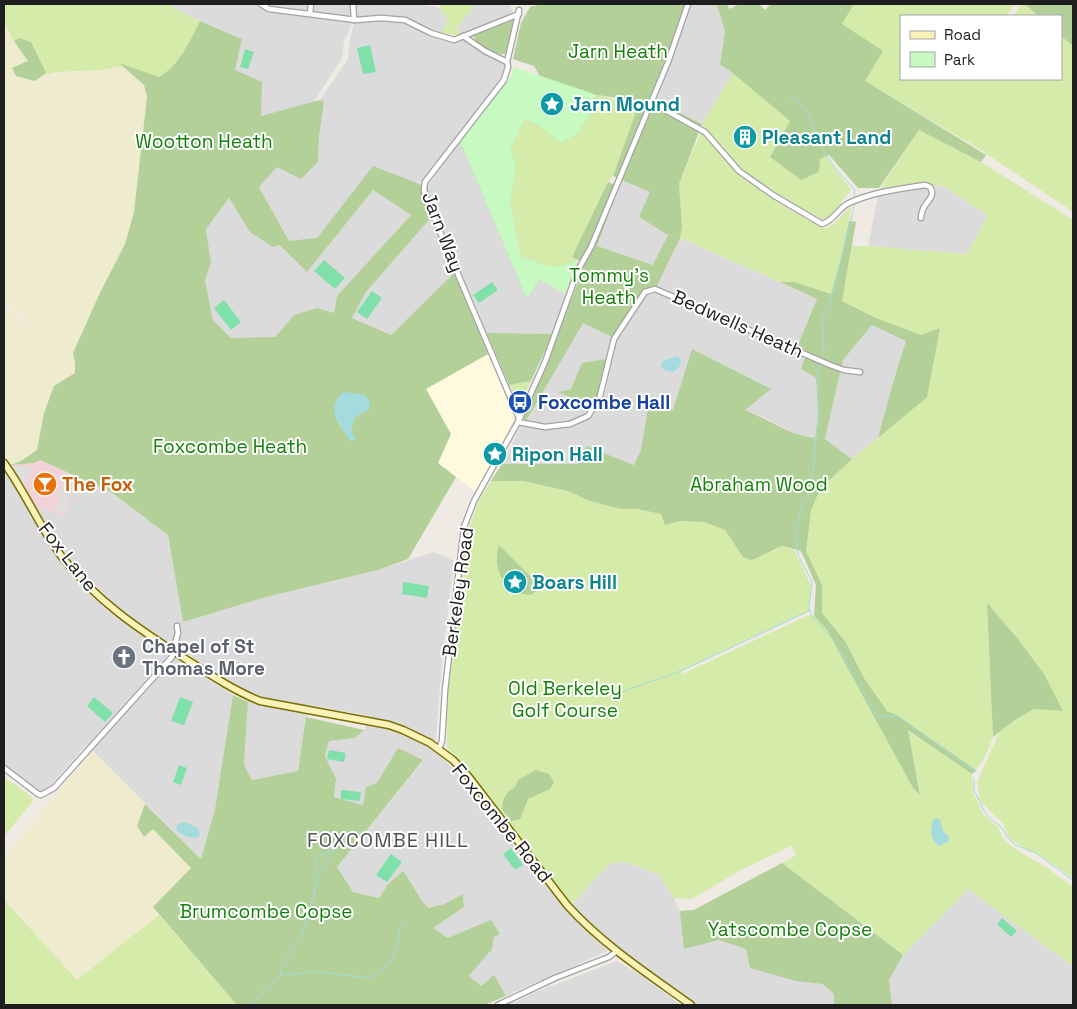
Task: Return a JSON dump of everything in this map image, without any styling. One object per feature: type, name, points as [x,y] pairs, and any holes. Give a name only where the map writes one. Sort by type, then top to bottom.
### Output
[{"type":"street","points":[[261,4],[269,9],[354,20],[381,18],[405,20],[435,35],[454,40],[463,36],[519,12],[507,62],[485,52],[463,36]]},
{"type":"street","points":[[310,13],[311,4]]},
{"type":"street","points":[[354,4],[354,20]]},
{"type":"street","name":"Berkeley Road","points":[[440,749],[464,527],[474,501],[519,420],[545,362],[578,270],[591,247],[651,102],[688,4]]},
{"type":"street","name":"Jarn Way","points":[[507,62],[508,67],[504,80],[425,182],[424,189],[432,213],[519,420]]},
{"type":"street","points":[[651,102],[705,132],[739,170],[773,196],[822,224],[829,221],[846,204],[869,194],[924,185],[930,187],[933,191],[932,197],[923,209],[921,218]]},
{"type":"street","name":"Bedwells Heath","points":[[519,420],[545,427],[570,424],[588,416],[599,400],[614,339],[646,292],[656,289],[830,365],[844,370],[860,372]]},
{"type":"street","name":"Fox Lane","points":[[4,463],[60,554],[80,579],[119,615],[174,651]]},
{"type":"street","points":[[4,768],[38,794],[41,795],[49,792],[54,788],[172,658],[178,633],[177,626]]},
{"type":"street","name":"Foxcombe Road","points":[[174,651],[240,693],[260,701],[389,725],[418,736],[440,749],[478,788],[566,905],[590,929],[617,951],[691,1005]]},
{"type":"street","points":[[498,1005],[547,982],[609,957],[617,951]]},
{"type":"shaded area","points":[[173,4],[257,4],[270,11],[353,22],[344,41],[342,58],[313,103],[261,116],[235,70],[242,39],[171,8]]},
{"type":"shaded area","points":[[267,4],[351,4],[353,17],[272,6]]},
{"type":"shaded area","points":[[354,4],[419,4],[440,8],[448,21],[439,40],[454,42],[465,40],[481,53],[505,63],[505,68],[501,79],[424,180],[417,184],[373,167],[317,238],[289,242],[259,187],[277,166],[318,162],[319,136],[324,102],[320,100],[348,59],[349,43],[355,20]]},
{"type":"shaded area","points":[[475,4],[509,4],[513,13],[459,35],[457,28]]},
{"type":"shaded area","points":[[692,4],[718,4],[725,31],[720,65],[729,70],[790,121],[741,169],[702,124],[656,101]]},
{"type":"shaded area","points":[[4,22],[28,61],[46,73],[101,70],[121,66],[144,85],[147,97],[134,212],[125,244],[99,295],[73,353],[75,373],[44,413],[37,450],[21,461],[11,465],[4,455],[4,303],[22,323],[39,336],[4,300]]},
{"type":"shaded area","points":[[460,141],[527,298],[539,279],[566,295],[553,334],[487,333],[429,197],[427,187]]},
{"type":"shaded area","points":[[622,179],[650,192],[668,235],[654,265],[596,246]]},
{"type":"shaded area","points":[[919,182],[945,187],[988,216],[967,254],[868,246],[879,191]]},
{"type":"shaded area","points":[[373,190],[411,215],[337,296],[334,313],[294,315],[275,337],[242,339],[231,338],[213,320],[205,280],[211,263],[206,229],[229,198],[250,232],[278,245],[307,272]]},
{"type":"shaded area","points":[[431,218],[454,273],[391,335],[352,318],[366,292]]},
{"type":"shaded area","points":[[680,238],[817,299],[797,347],[657,286]]},
{"type":"shaded area","points":[[657,292],[805,357],[801,369],[816,378],[818,415],[815,438],[801,437],[763,417],[745,410],[770,389],[673,410],[649,402],[641,451],[634,465],[586,446],[579,464],[502,464],[521,426],[546,430],[572,427],[589,419],[600,408],[606,389],[615,341],[647,295]]},
{"type":"shaded area","points":[[583,322],[612,337],[600,391],[592,406],[581,418],[566,423],[546,425],[526,421]]},
{"type":"shaded area","points":[[872,325],[907,341],[878,438],[852,459],[825,439],[843,360]]},
{"type":"shaded area","points":[[488,354],[516,416],[476,492],[438,463],[425,389]]},
{"type":"shaded area","points":[[40,460],[77,477],[65,517],[41,507],[39,513],[11,465],[34,463]]},
{"type":"shaded area","points":[[11,466],[31,467],[28,481],[24,484]]},
{"type":"shaded area","points":[[4,470],[47,542],[69,573],[83,588],[105,609],[168,654],[233,695],[215,809],[201,859],[92,750],[85,746],[45,792],[41,792],[4,764]]},
{"type":"shaded area","points":[[77,477],[111,492],[168,535],[183,622],[266,597],[378,570],[434,552],[454,561],[442,661],[436,739],[431,747],[454,769],[478,798],[560,903],[608,951],[506,996],[494,976],[481,986],[469,976],[492,949],[448,938],[433,928],[464,907],[463,894],[444,904],[430,908],[421,901],[388,884],[379,898],[353,892],[337,867],[423,761],[398,749],[363,805],[334,797],[336,779],[325,756],[329,741],[355,738],[364,730],[371,716],[309,705],[298,771],[252,780],[244,765],[248,702],[243,689],[118,608],[70,559],[39,513],[41,507],[75,482]]},
{"type":"shaded area","points":[[63,482],[73,485],[65,513],[55,510]]},
{"type":"shaded area","points":[[92,750],[145,804],[137,826],[144,837],[153,829],[191,868],[154,907],[159,915],[77,980],[4,900],[4,857]]},
{"type":"shaded area","points":[[623,861],[659,875],[680,911],[694,910],[782,863],[903,955],[968,888],[1073,966],[1073,1005],[696,1005],[614,945],[571,905],[609,864]]},
{"type":"shaded area","points":[[617,961],[639,974],[681,1005],[510,1005],[533,993]]},
{"type":"green space","points":[[4,4],[173,4],[172,8],[200,21],[178,60],[159,77],[121,66],[101,70],[56,72],[46,75],[31,42],[20,38],[14,41],[4,22]]},
{"type":"green space","points":[[440,4],[475,4],[457,28],[459,35],[441,34],[448,21],[440,8]]},
{"type":"green space","name":"Jarn Heath","points":[[542,4],[687,4],[648,103],[598,95],[590,115],[577,135],[560,143],[541,127],[525,119],[522,124],[511,149],[516,166],[510,202],[520,257],[554,267],[577,261],[565,293],[539,280],[527,299],[460,141],[505,82],[517,96],[532,99],[539,75],[534,66],[513,59],[521,23],[530,7]]},
{"type":"green space","points":[[718,4],[726,4],[730,9],[739,4],[759,4],[765,10],[771,4],[854,4],[842,24],[883,51],[865,81],[986,155],[981,162],[919,130],[879,188],[858,188],[829,155],[820,159],[819,172],[801,180],[770,157],[790,121],[729,70],[720,65],[725,31]]},
{"type":"green space","points":[[854,4],[1014,4],[1008,15],[900,15],[900,80],[1062,80],[1062,37],[1073,46],[1073,212],[978,148],[864,81],[842,24]]},
{"type":"green space","points":[[1021,4],[1025,4],[1037,15],[1012,15],[1015,14]]},
{"type":"green space","points":[[1025,4],[1073,4],[1073,46],[1062,37],[1062,15],[1037,15]]},
{"type":"green space","points":[[513,19],[516,20],[505,54],[486,49],[472,35]]},
{"type":"green space","name":"Foxcombe Heath","points":[[200,21],[242,39],[235,70],[262,82],[261,116],[320,100],[324,102],[319,136],[318,162],[301,179],[277,167],[259,187],[289,241],[317,238],[373,166],[427,187],[436,212],[366,292],[352,318],[391,335],[454,273],[488,354],[426,389],[451,434],[438,463],[456,477],[408,559],[378,570],[266,597],[183,622],[168,535],[111,492],[40,460],[34,463],[11,465],[21,461],[37,450],[44,413],[54,386],[75,373],[73,353],[99,295],[125,244],[134,212],[147,97],[144,85],[119,63],[159,77],[178,60]],"holes":[[[373,190],[411,215],[337,296],[334,313],[317,308],[294,315],[275,337],[231,338],[213,320],[205,280],[211,263],[206,229],[229,198],[250,232],[273,247],[279,245],[307,272]],[[338,397],[369,409],[355,416],[351,430],[345,432],[336,416]]]},
{"type":"green space","points":[[20,38],[31,42],[46,73],[35,81],[16,76],[12,68],[28,61],[14,41]]},
{"type":"green space","points":[[370,45],[376,72],[363,74],[357,48]]},
{"type":"green space","points":[[245,49],[254,52],[248,69],[240,67]]},
{"type":"green space","points":[[514,67],[597,95],[590,115],[577,135],[560,143],[541,127],[525,119],[511,149],[516,166],[510,202],[520,257],[554,267],[577,261],[565,293],[539,280],[527,299],[460,141],[511,77]]},
{"type":"green space","points":[[733,73],[790,121],[770,156],[820,159],[826,157],[851,190],[829,217],[824,220],[770,191],[741,169],[702,124]]},
{"type":"green space","points":[[597,95],[611,98],[637,109],[613,176],[608,182],[572,257],[577,261],[554,267],[521,257],[510,201],[516,166],[511,149],[525,119],[541,127],[560,143],[590,115]]},
{"type":"green space","name":"Tommy's Heath","points":[[656,101],[702,124],[679,184],[682,227],[680,238],[657,286],[646,289],[643,292],[612,337],[583,323],[526,421],[522,417],[548,360],[585,264],[572,257],[608,182],[619,186],[597,246],[653,265],[668,235],[639,217],[650,192],[613,176],[637,109]]},
{"type":"green space","points":[[919,130],[981,162],[1073,220],[1073,878],[1040,855],[1031,852],[1010,839],[1003,824],[980,801],[977,782],[999,733],[1015,720],[1034,709],[1062,711],[1018,639],[987,604],[993,737],[985,757],[976,770],[898,716],[887,711],[864,678],[845,641],[822,613],[822,585],[806,551],[811,511],[820,489],[852,459],[884,433],[940,329],[921,335],[876,318],[842,301],[852,246],[967,254],[988,216],[945,187],[919,182],[879,191]]},
{"type":"green space","points":[[701,132],[711,140],[732,167],[757,188],[824,229],[834,224],[852,205],[831,294],[795,282],[780,282],[680,238],[682,226],[679,184]]},
{"type":"green space","name":"Abraham Wood","points":[[849,221],[856,222],[842,301],[876,318],[921,335],[940,328],[927,397],[878,438],[906,341],[872,325],[843,360],[825,439],[852,459],[820,489],[811,511],[806,551],[822,585],[822,613],[845,641],[864,678],[887,711],[898,716],[976,770],[972,774],[908,730],[920,795],[913,788],[827,630],[814,616],[816,585],[801,551],[782,546],[752,560],[743,557],[725,530],[704,522],[680,521],[665,525],[661,514],[637,509],[621,509],[590,501],[568,491],[523,481],[491,481],[502,464],[579,464],[586,446],[634,465],[641,450],[649,402],[673,410],[692,349],[771,389],[745,410],[788,431],[815,438],[818,415],[816,378],[801,369],[807,351],[797,347],[817,299],[780,282],[795,282],[831,294]]},
{"type":"green space","points":[[324,260],[345,278],[335,289],[314,271]]},
{"type":"green space","points":[[492,282],[498,290],[479,303],[473,295]]},
{"type":"green space","points":[[372,291],[382,298],[367,319],[357,312]]},
{"type":"green space","points":[[224,300],[241,322],[231,330],[214,308]]},
{"type":"green space","points":[[487,333],[553,334],[531,381],[509,385]]},
{"type":"green space","points":[[607,359],[600,391],[592,406],[558,392],[571,389],[582,363]]},
{"type":"green space","points":[[531,381],[524,396],[516,398],[509,385]]},
{"type":"green space","name":"Old Berkeley Golf Course","points":[[491,481],[523,481],[568,491],[590,501],[621,509],[637,509],[661,514],[665,525],[680,521],[703,522],[725,530],[743,557],[776,550],[782,546],[795,551],[811,586],[809,611],[681,671],[682,674],[809,615],[814,616],[827,630],[913,788],[920,794],[907,730],[972,774],[973,792],[983,814],[998,827],[1003,839],[1073,887],[1073,966],[968,889],[903,955],[782,863],[796,855],[791,846],[741,870],[692,899],[674,898],[659,875],[624,861],[609,864],[571,905],[476,779],[447,747],[447,690],[467,534],[478,502]]},
{"type":"green space","points":[[499,545],[541,587],[531,595],[510,592],[498,570],[497,552]]},
{"type":"green space","points":[[403,582],[429,586],[427,598],[402,594]]},
{"type":"green space","points":[[987,603],[1018,639],[1044,674],[1063,711],[1034,709],[1015,720],[993,737]]},
{"type":"green space","name":"Brumcombe Copse","points":[[233,695],[248,702],[244,765],[252,780],[298,771],[306,717],[364,730],[355,738],[329,741],[325,756],[336,779],[334,797],[363,805],[366,787],[377,783],[398,748],[423,760],[337,867],[353,892],[379,898],[388,884],[403,871],[429,908],[444,904],[463,894],[464,907],[433,928],[448,938],[491,920],[500,934],[494,937],[492,949],[469,976],[481,986],[494,975],[506,996],[485,1005],[237,1005],[153,907],[191,868],[153,829],[144,837],[137,826],[145,804],[201,859],[215,809]]},
{"type":"green space","points":[[94,697],[113,713],[105,722],[87,706]]},
{"type":"green space","points":[[180,697],[193,702],[184,725],[171,721]]},
{"type":"green space","points":[[329,750],[346,753],[344,762],[327,759]]},
{"type":"green space","points":[[179,765],[187,768],[181,785],[173,782]]},
{"type":"green space","points":[[536,770],[549,774],[554,782],[550,789],[528,799],[520,819],[511,821],[502,809],[503,800],[508,792],[515,787],[518,780]]},
{"type":"green space","points":[[4,777],[32,797],[33,801],[4,836]]},
{"type":"green space","points":[[341,790],[361,792],[360,801],[341,799]]},
{"type":"green space","points":[[511,848],[523,865],[515,870],[503,854]]},
{"type":"green space","points":[[391,854],[402,862],[387,882],[376,875]]},
{"type":"green space","name":"Yatscombe Copse","points":[[782,863],[903,955],[889,980],[892,1005],[834,1005],[834,994],[823,984],[796,981],[750,968],[746,949],[719,940],[684,949],[680,911],[694,910]]},
{"type":"green space","points":[[4,900],[77,980],[159,915],[237,1005],[4,1005]]},
{"type":"green space","points":[[1002,918],[1017,931],[1011,937],[997,924]]},
{"type":"water","points":[[677,356],[681,360],[679,367],[674,372],[666,371],[661,366],[663,361]]},
{"type":"water","points":[[344,392],[365,395],[370,402],[369,409],[355,417],[351,430],[356,440],[350,441],[334,411],[338,398]]},
{"type":"water","points":[[934,819],[940,820],[943,831],[949,836],[949,841],[939,846],[933,840],[931,834]]},
{"type":"water","points":[[185,822],[198,828],[200,836],[192,838],[178,832],[176,826]]},
{"type":"waterway","points":[[789,95],[808,112],[821,148],[854,189],[855,199]]},
{"type":"waterway","points":[[822,358],[824,347],[822,320],[833,292],[855,203]]},
{"type":"waterway","points":[[821,362],[818,372],[818,425],[812,489],[803,503],[796,532],[798,554],[812,581],[809,608],[812,617],[834,640],[877,717],[898,716],[976,772]]},
{"type":"waterway","points":[[615,694],[681,671],[809,611]]},
{"type":"waterway","points":[[974,778],[974,790],[983,809],[1003,829],[1008,838],[1015,845],[1036,853],[1073,880]]},
{"type":"waterway","points":[[281,975],[281,967],[303,932],[314,894],[314,873],[318,856],[336,848],[363,829]]},
{"type":"waterway","points":[[315,892],[319,874],[335,848]]},
{"type":"waterway","points":[[252,1005],[264,990],[281,975],[318,972],[371,978],[391,963],[399,938],[399,929],[408,922]]},
{"type":"place","name":"Jarn Mound","points":[[552,104]]},
{"type":"place","name":"Pleasant Land","points":[[745,137]]},
{"type":"place","name":"Foxcombe Hall","points":[[520,402]]},
{"type":"place","name":"Ripon Hall","points":[[495,454]]},
{"type":"place","name":"The Fox","points":[[45,484]]},
{"type":"place","name":"Boars Hill","points":[[515,582]]},
{"type":"place","name":"Chapel of St Thomas More","points":[[124,657]]},
{"type":"district","name":"FOXCOMBE HILL","points":[[388,840]]},
{"type":"park label","name":"Wootton Heath","points":[[204,141]]}]
